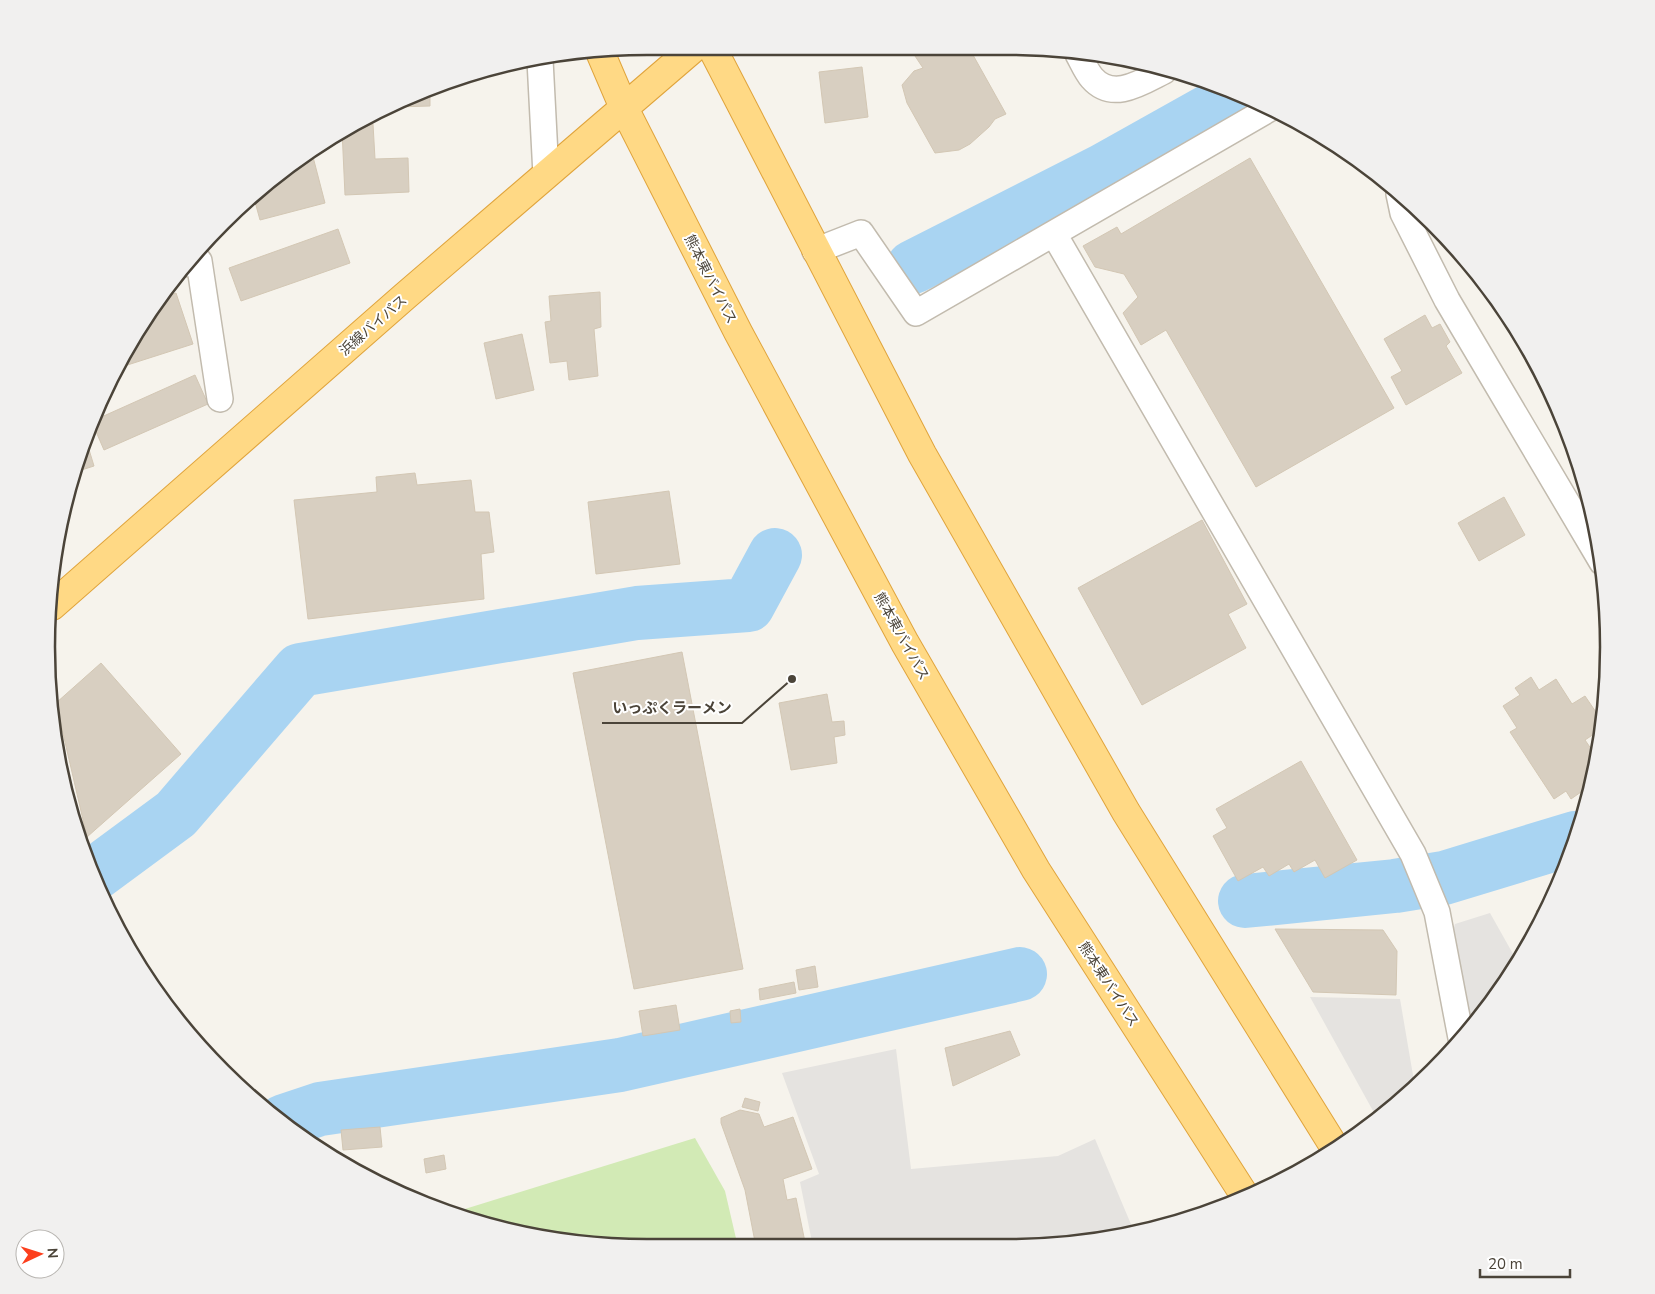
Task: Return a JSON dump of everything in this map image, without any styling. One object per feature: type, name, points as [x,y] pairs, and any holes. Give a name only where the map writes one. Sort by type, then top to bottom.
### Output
[{"type":"highway","name":"浜線バイパス","points":[[57,602],[686,55]]},
{"type":"highway","points":[[716,55],[815,251],[922,454],[1126,812],[1332,1142]]},
{"type":"highway","name":"熊本東バイパス","points":[[602,57],[624,108],[738,332],[915,660],[1036,870],[1242,1191]]},
{"type":"street","points":[[1082,60],[1093,78],[1111,90],[1130,89],[1158,74]]},
{"type":"street","points":[[540,65],[546,175]]},
{"type":"street","points":[[815,251],[861,233],[916,313],[1263,113]]},
{"type":"street","points":[[1401,205],[1403,213],[1447,300],[1591,543]]},
{"type":"street","points":[[1054,234],[1413,854],[1437,912],[1459,1029]]},
{"type":"street","points":[[199,261],[220,399]]},
{"type":"green space","points":[[695,1138],[725,1191],[736,1239],[608,1238],[570,1234],[532,1228],[463,1210]]},
{"type":"shaded area","points":[[1490,913],[1514,955],[1468,1019],[1451,937],[1455,924]]},
{"type":"shaded area","points":[[1310,997],[1400,999],[1413,1078],[1374,1112]]},
{"type":"shaded area","points":[[896,1049],[911,1169],[1058,1156],[1095,1139],[1132,1226],[1047,1238],[811,1239],[800,1182],[819,1174],[782,1073]]},
{"type":"building","points":[[914,55],[973,55],[1006,114],[995,119],[970,144],[959,150],[935,153],[907,103],[902,85],[914,71],[923,68]]},
{"type":"building","points":[[862,67],[868,117],[825,123],[819,72]]},
{"type":"building","points":[[430,96],[430,106],[405,107]]},
{"type":"building","points":[[373,124],[375,159],[408,158],[409,192],[345,195],[342,139]]},
{"type":"building","points":[[313,158],[325,203],[260,220],[255,203]]},
{"type":"building","points":[[1250,158],[1394,408],[1256,487],[1166,330],[1141,345],[1123,313],[1138,297],[1124,274],[1095,267],[1083,246],[1117,227],[1121,234]]},
{"type":"building","points":[[338,229],[350,263],[241,301],[229,268]]},
{"type":"building","points":[[600,292],[601,327],[594,329],[598,376],[569,380],[567,361],[550,363],[545,322],[551,321],[549,296]]},
{"type":"building","points":[[176,293],[193,344],[126,365],[155,318],[172,295]]},
{"type":"building","points":[[1425,315],[1432,328],[1440,324],[1450,342],[1446,346],[1462,373],[1406,405],[1391,377],[1402,371],[1384,339]]},
{"type":"building","points":[[522,334],[534,390],[496,399],[484,343]]},
{"type":"building","points":[[195,375],[208,404],[104,450],[96,431],[101,417]]},
{"type":"building","points":[[89,449],[94,466],[82,470]]},
{"type":"building","points":[[415,473],[417,485],[471,480],[475,512],[489,512],[494,552],[481,554],[484,599],[308,619],[294,500],[377,492],[376,477]]},
{"type":"building","points":[[669,491],[680,564],[596,574],[588,502]]},
{"type":"building","points":[[1504,497],[1525,535],[1479,561],[1458,523]]},
{"type":"building","points":[[1202,520],[1247,604],[1228,614],[1246,648],[1142,705],[1078,588]]},
{"type":"building","points":[[682,652],[743,969],[634,989],[573,673]]},
{"type":"building","points":[[101,663],[181,754],[87,837],[59,717],[58,702]]},
{"type":"building","points":[[1531,677],[1539,690],[1556,679],[1572,704],[1585,696],[1596,712],[1593,734],[1585,740],[1591,749],[1582,791],[1571,799],[1566,791],[1554,799],[1510,732],[1517,728],[1503,706],[1520,695],[1515,688]]},
{"type":"building","points":[[827,694],[832,722],[844,721],[845,735],[834,737],[837,763],[791,770],[779,703]]},
{"type":"building","points":[[1301,761],[1357,860],[1325,878],[1315,860],[1294,872],[1289,864],[1269,876],[1263,867],[1238,881],[1213,836],[1227,828],[1216,809]]},
{"type":"building","points":[[1275,929],[1383,930],[1397,951],[1396,995],[1313,992]]},
{"type":"building","points":[[815,966],[818,987],[799,990],[796,970]]},
{"type":"building","points":[[794,982],[796,993],[760,1000],[759,989]]},
{"type":"building","points":[[676,1005],[680,1030],[643,1036],[639,1011]]},
{"type":"building","points":[[740,1009],[741,1022],[731,1023],[730,1011]]},
{"type":"building","points":[[1010,1031],[1020,1055],[953,1086],[945,1048]]},
{"type":"building","points":[[745,1098],[760,1102],[758,1111],[742,1107]]},
{"type":"building","points":[[740,1110],[759,1114],[764,1127],[793,1117],[812,1169],[783,1179],[787,1200],[796,1198],[804,1239],[754,1239],[745,1190],[721,1123],[721,1118]]},
{"type":"building","points":[[380,1127],[382,1147],[343,1150],[341,1130]]},
{"type":"building","points":[[444,1155],[446,1169],[426,1173],[424,1159]]},
{"type":"waterway","points":[[913,267],[1104,170],[1231,99]]},
{"type":"waterway","points":[[99,871],[176,814],[300,670],[637,613],[748,605],[775,555]]},
{"type":"waterway","points":[[1245,901],[1395,886],[1444,878],[1568,840]]},
{"type":"waterway","points":[[290,1119],[320,1109],[620,1065],[1020,974]]},
{"type":"place","name":"いっぷくラーメン","points":[[792,679]]}]
